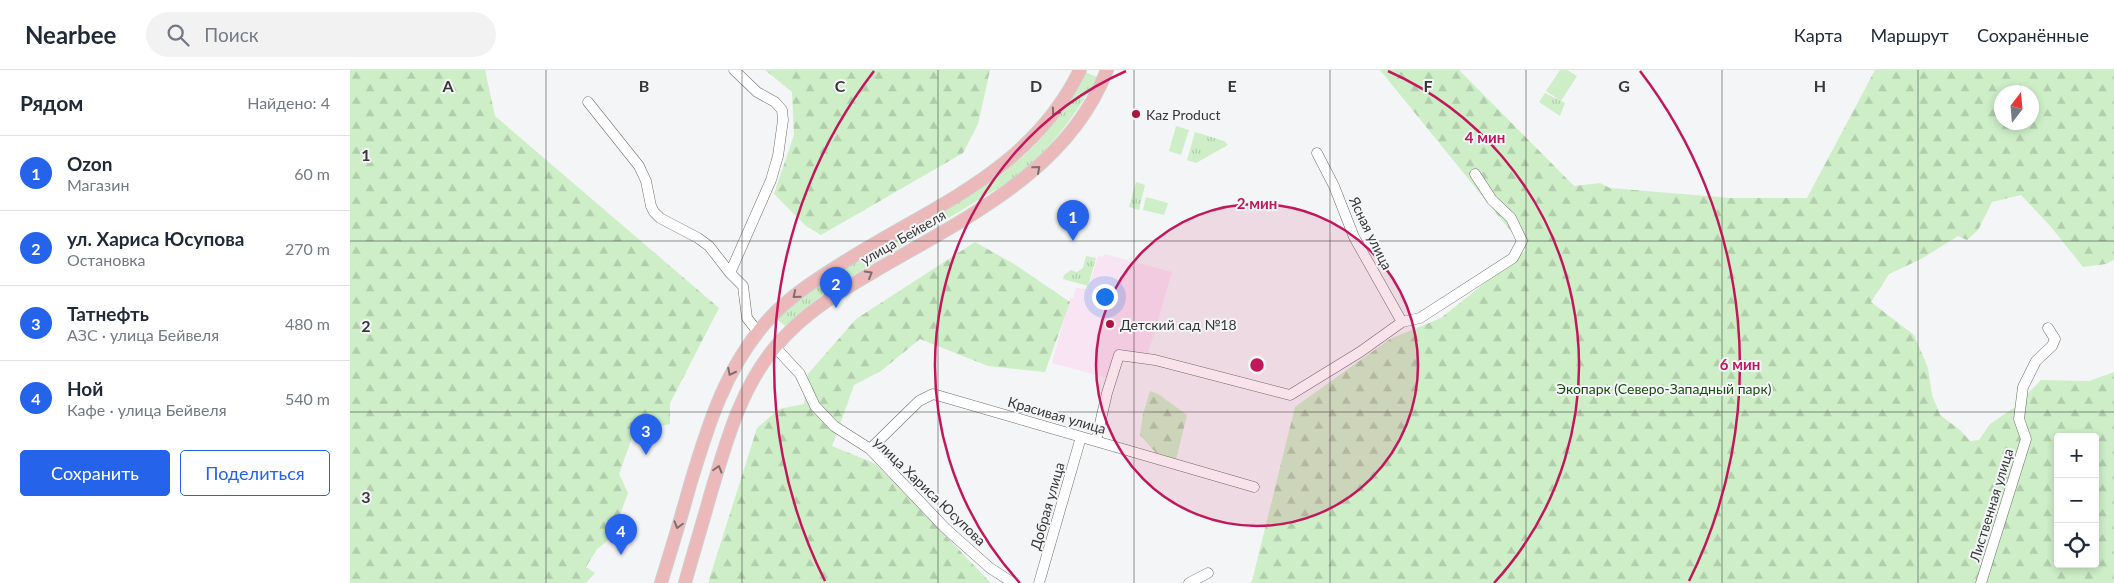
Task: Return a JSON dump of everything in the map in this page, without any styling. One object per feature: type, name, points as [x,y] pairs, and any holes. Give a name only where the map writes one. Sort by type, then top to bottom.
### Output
[{"type":"main road","name":"улица Бейвеля","points":[[662,583],[709,425],[733,368],[758,332],[782,306],[820,277],[978,182],[1015,156],[1036,136],[1054,114],[1080,70]]},
{"type":"main road","name":"улица Бейвеля","points":[[685,583],[736,413],[759,369],[775,347],[800,321],[840,291],[957,222],[1018,184],[1036,169],[1054,153],[1074,128],[1088,108],[1107,70]]},
{"type":"main road","points":[[758,332],[775,347]]},
{"type":"street","points":[[730,273],[771,180],[778,156],[784,120],[782,110],[775,102],[757,92],[734,70]]},
{"type":"street","points":[[588,102],[640,166],[654,212],[660,218],[709,246],[743,286],[747,318],[758,332]]},
{"type":"street","name":"Ясная улица","points":[[1318,153],[1334,186],[1354,238],[1402,322]]},
{"type":"street","points":[[1096,441],[1117,358],[1122,354],[1142,360],[1155,360],[1290,395],[1367,348],[1402,322],[1420,318],[1513,258],[1522,241],[1511,218],[1492,200],[1475,174]]},
{"type":"street","name":"Лиственная улица","points":[[1981,583],[2026,439],[2019,419],[2023,387],[2036,361],[2052,346],[2055,339],[2048,328]]},
{"type":"street","name":"улица Хариса Юсупова","points":[[775,347],[800,374],[815,406],[834,426],[870,449],[945,528],[990,568],[1013,583]]},
{"type":"street","name":"Красивая улица","points":[[870,449],[919,401],[933,394],[1254,487]]},
{"type":"street","name":"Добрая улица","points":[[1039,583],[1081,437]]},
{"type":"street","points":[[1189,583],[1208,573]]},
{"type":"shaded area","name":"Детский сaд №18","points":[[1105,254],[1172,272],[1147,357],[1117,349],[1108,378],[1052,363],[1070,298],[1073,298],[1076,288],[1088,289],[1098,256],[1102,257]]},
{"type":"green space","points":[[350,70],[485,70],[495,116],[719,308],[670,403],[670,424],[634,432],[619,474],[628,493],[614,531],[606,542],[597,549],[586,567],[595,573],[586,583],[350,583]]},
{"type":"green space","points":[[765,70],[990,70],[978,124],[963,153],[821,235],[806,226],[774,194],[794,135],[792,92]]},
{"type":"green space","name":"Экопарк (Северо-Западный парк)","points":[[1380,70],[1459,70],[1574,186],[1600,183],[1610,188],[1730,198],[1807,198],[1875,70],[2114,70],[2114,260],[2106,264],[2083,267],[2051,227],[2021,195],[1992,202],[1978,230],[1967,240],[1958,236],[1921,259],[1889,274],[1871,302],[1914,335],[1928,368],[1932,395],[1940,415],[1960,430],[1970,441],[1979,440],[1990,424],[2015,407],[2041,380],[2089,381],[2114,372],[2114,583],[1250,583],[1295,407],[1390,339],[1441,318],[1526,250]]},
{"type":"green space","points":[[1560,70],[1567,70],[1577,76],[1561,101],[1546,91]]},
{"type":"green space","points":[[1085,72],[1097,77],[1079,107],[1059,134],[1024,170],[1010,181],[824,293],[785,326],[777,319],[796,302],[837,273],[969,194],[1015,163],[1036,144],[1057,119],[1075,92]]},
{"type":"green space","points":[[1545,93],[1565,103],[1560,116],[1539,102]]},
{"type":"green space","points":[[1176,126],[1189,130],[1181,155],[1169,151]]},
{"type":"green space","points":[[1195,132],[1224,141],[1228,145],[1196,163],[1187,160]]},
{"type":"green space","points":[[1136,182],[1145,185],[1139,210],[1129,207]]},
{"type":"green space","points":[[1146,197],[1168,203],[1164,215],[1143,210]]},
{"type":"green space","points":[[975,242],[1014,264],[1070,302],[1045,372],[988,366],[920,339],[881,371],[854,385],[832,446],[876,464],[991,583],[709,583],[757,428],[779,409],[804,404],[808,374],[856,319]]},
{"type":"green space","points":[[1086,256],[1096,258],[1088,286],[1063,279],[1064,275],[1071,270],[1077,272],[1083,268]]},
{"type":"green space","points":[[1150,391],[1158,394],[1187,415],[1176,459],[1156,453],[1140,435],[1143,414]]},
{"type":"place","name":"Kaz Product","points":[[1136,114]]},
{"type":"place","name":"Ozon","points":[[1073,241]]},
{"type":"place","name":"ул. Хариса Юсупова","points":[[836,308]]},
{"type":"place","name":"Детский сaд №18","points":[[1110,324]]},
{"type":"place","name":"Татнефть","points":[[646,455]]},
{"type":"place","name":"Ной","points":[[621,555]]}]
